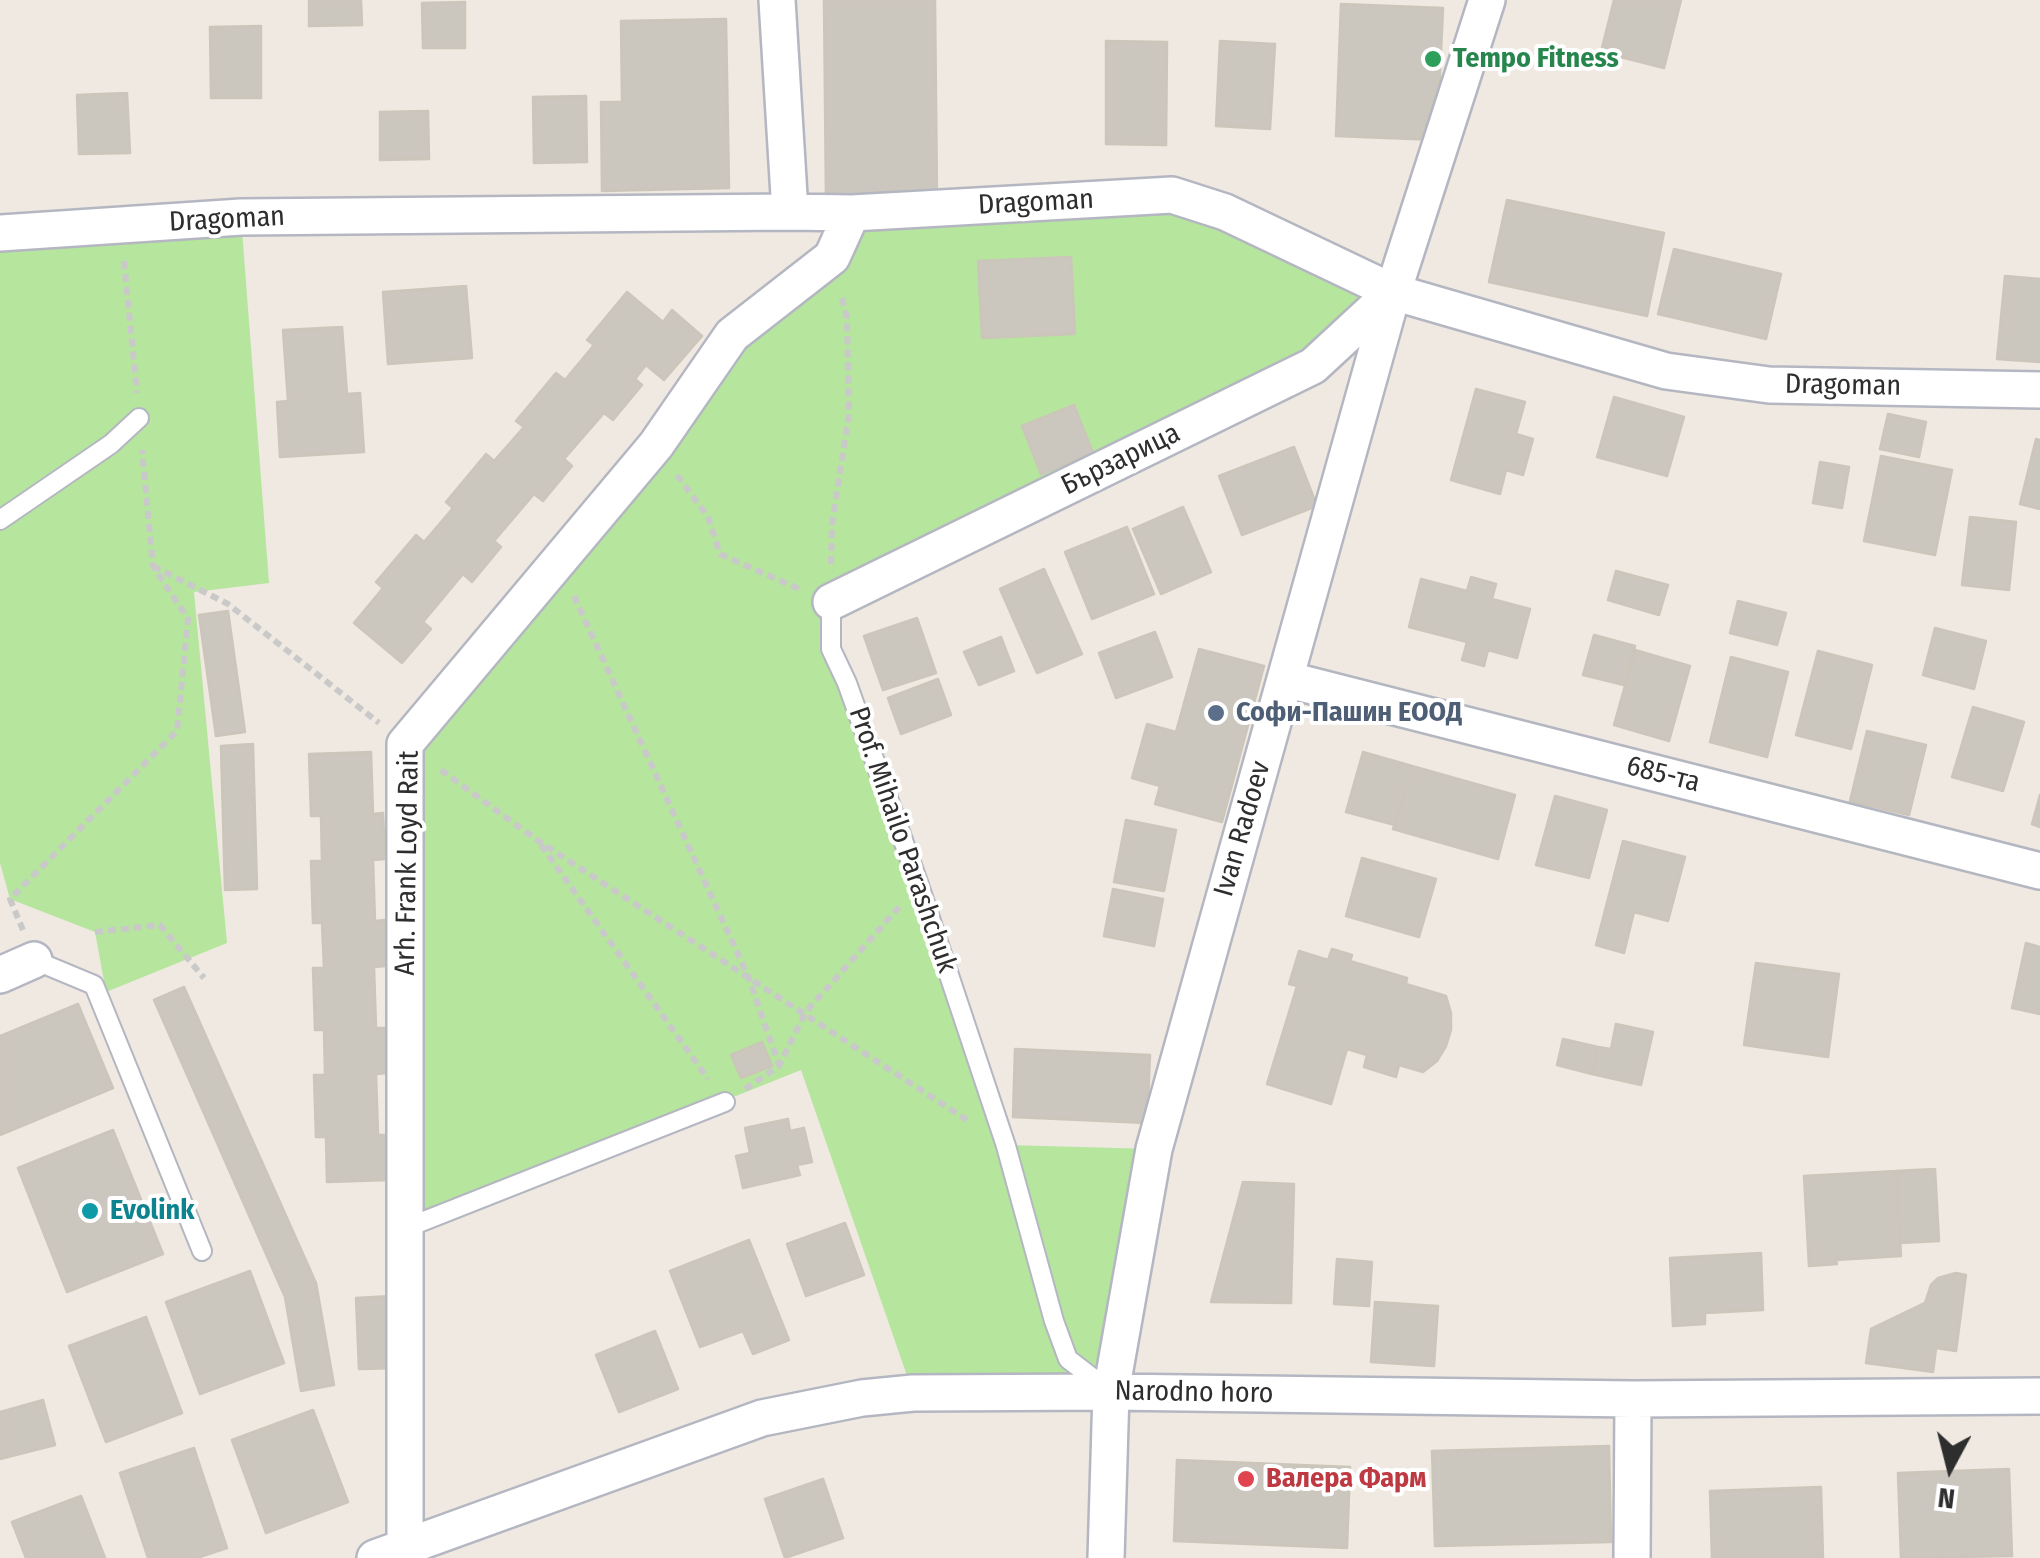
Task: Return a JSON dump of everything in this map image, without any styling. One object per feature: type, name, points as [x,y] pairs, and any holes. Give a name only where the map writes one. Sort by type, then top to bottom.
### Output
[{"type":"street","points":[[777,0],[790,212]]},
{"type":"street","name":"Ivan Radoev","points":[[1106,1558],[1111,1392],[1154,1148],[1394,292],[1487,0]]},
{"type":"street","name":"Dragoman","points":[[0,234],[241,217],[852,214],[1172,195],[1225,212],[1394,292],[1666,371],[1768,385],[2040,390]]},
{"type":"street","name":"Arh. Frank Loyd Rait","points":[[397,1554],[406,1228],[404,744],[656,445],[732,335],[832,258],[852,214]]},
{"type":"street","name":"Бързарица","points":[[831,602],[1313,366],[1394,292]]},
{"type":"street","name":"685-та","points":[[1285,679],[2040,871]]},
{"type":"street","points":[[0,975],[34,960]]},
{"type":"street","name":"Narodno horo","points":[[397,1554],[762,1418],[862,1398],[913,1393],[1633,1399],[2040,1396]]},
{"type":"street","points":[[1632,1558],[1633,1399]]},
{"type":"lane","points":[[0,520],[111,444],[139,418]]},
{"type":"lane","name":"Prof. Mihailo Parashchuk","points":[[831,602],[831,649],[919,885],[1006,1146],[1054,1321],[1068,1360],[1111,1392]]},
{"type":"lane","points":[[34,960],[94,985],[202,1251]]},
{"type":"lane","points":[[406,1228],[725,1102]]},
{"type":"path","points":[[34,960],[10,899],[177,730],[188,618],[153,566],[121,226]]},
{"type":"path","points":[[656,445],[708,517],[720,554],[831,602],[832,523],[849,414],[847,318],[832,258]]},
{"type":"path","points":[[558,561],[748,976],[779,1066]]},
{"type":"path","points":[[153,566],[228,604],[404,744],[537,840],[1006,1146]]},
{"type":"path","points":[[537,840],[725,1102],[779,1066],[805,1013],[919,885]]},
{"type":"path","points":[[96,932],[160,925],[204,978]]},
{"type":"green space","points":[[1172,195],[1393,292],[1313,366],[831,603],[831,649],[1006,1145],[1154,1149],[1111,1392],[913,1393],[801,1070],[406,1228],[405,744],[852,213]]},
{"type":"green space","points":[[241,217],[269,583],[194,592],[227,943],[106,992],[95,932],[10,899],[0,863],[0,233]]},
{"type":"building","points":[[309,0],[361,0],[362,25],[309,26]]},
{"type":"building","points":[[824,0],[935,0],[937,198],[826,199]]},
{"type":"building","points":[[1614,0],[1681,0],[1664,68],[1601,52]]},
{"type":"building","points":[[465,2],[465,48],[423,48],[422,3]]},
{"type":"building","points":[[1341,4],[1443,8],[1437,140],[1336,136]]},
{"type":"building","points":[[726,19],[729,188],[602,191],[601,102],[622,102],[621,21]]},
{"type":"building","points":[[261,26],[261,98],[211,98],[210,27]]},
{"type":"building","points":[[1106,41],[1167,42],[1166,145],[1106,144]]},
{"type":"building","points":[[1220,41],[1275,44],[1270,129],[1216,126]]},
{"type":"building","points":[[127,93],[130,153],[79,154],[77,95]]},
{"type":"building","points":[[586,96],[587,162],[534,163],[533,97]]},
{"type":"building","points":[[428,111],[429,159],[380,160],[380,112]]},
{"type":"building","points":[[1507,200],[1664,233],[1647,316],[1489,282]]},
{"type":"building","points":[[1674,249],[1781,274],[1766,339],[1658,314]]},
{"type":"building","points":[[1071,257],[1075,334],[982,338],[978,261]]},
{"type":"building","points":[[2005,276],[2040,279],[2040,362],[1997,359]]},
{"type":"building","points":[[466,286],[472,358],[388,364],[383,292]]},
{"type":"building","points":[[627,292],[663,322],[672,310],[702,336],[664,380],[646,365],[635,379],[642,385],[613,420],[604,413],[564,459],[572,466],[543,501],[534,494],[494,541],[501,547],[472,582],[463,574],[423,622],[431,629],[402,663],[354,623],[383,588],[376,582],[416,535],[424,542],[453,508],[446,502],[486,454],[494,461],[524,427],[516,421],[556,373],[565,380],[594,345],[587,340]]},
{"type":"building","points":[[342,327],[347,394],[360,393],[364,452],[280,457],[277,402],[288,401],[283,330]]},
{"type":"building","points":[[1476,389],[1525,402],[1516,434],[1533,439],[1523,475],[1506,470],[1500,494],[1451,480]]},
{"type":"building","points":[[1614,397],[1684,417],[1667,476],[1597,457]]},
{"type":"building","points":[[1074,405],[1093,453],[1041,474],[1022,426]]},
{"type":"building","points":[[1888,414],[1926,422],[1919,457],[1880,449]]},
{"type":"building","points":[[2036,439],[2040,440],[2040,509],[2020,504]]},
{"type":"building","points":[[1294,447],[1317,506],[1242,535],[1219,476]]},
{"type":"building","points":[[1881,456],[1952,470],[1935,555],[1864,541]]},
{"type":"building","points":[[1820,462],[1849,467],[1842,508],[1813,503]]},
{"type":"building","points":[[1183,507],[1211,572],[1161,594],[1133,529]]},
{"type":"building","points":[[1970,517],[2016,522],[2009,590],[1962,585]]},
{"type":"building","points":[[1127,527],[1154,594],[1092,619],[1065,552]]},
{"type":"building","points":[[1044,569],[1082,654],[1037,673],[1000,589]]},
{"type":"building","points":[[1616,571],[1668,585],[1659,615],[1608,600]]},
{"type":"building","points":[[1471,577],[1496,584],[1492,599],[1530,609],[1517,658],[1488,650],[1484,666],[1462,660],[1467,642],[1409,627],[1421,579],[1467,591]]},
{"type":"building","points":[[1738,601],[1786,613],[1777,645],[1730,633]]},
{"type":"building","points":[[228,611],[245,732],[216,736],[199,615]]},
{"type":"building","points":[[917,618],[936,673],[883,690],[864,636]]},
{"type":"building","points":[[1935,628],[1986,641],[1974,689],[1923,675]]},
{"type":"building","points":[[1155,632],[1172,677],[1116,698],[1099,653]]},
{"type":"building","points":[[1594,635],[1635,646],[1624,685],[1583,675]]},
{"type":"building","points":[[1001,637],[1014,671],[979,685],[964,652]]},
{"type":"building","points":[[1199,649],[1264,666],[1222,822],[1155,804],[1160,786],[1132,778],[1147,724],[1176,732]]},
{"type":"building","points":[[1635,650],[1690,666],[1669,741],[1614,725]]},
{"type":"building","points":[[1818,651],[1872,665],[1851,749],[1796,735]]},
{"type":"building","points":[[1731,657],[1788,672],[1767,757],[1710,742]]},
{"type":"building","points":[[938,679],[951,715],[901,734],[888,698]]},
{"type":"building","points":[[1973,707],[2024,722],[2003,791],[1952,777]]},
{"type":"building","points":[[1867,731],[1926,745],[1909,815],[1850,801]]},
{"type":"building","points":[[253,744],[257,889],[225,890],[221,746]]},
{"type":"building","points":[[371,752],[373,814],[383,813],[385,859],[373,860],[375,921],[385,920],[386,966],[374,967],[376,1028],[387,1028],[388,1073],[376,1074],[378,1135],[388,1135],[389,1180],[327,1182],[326,1137],[316,1137],[314,1075],[325,1075],[324,1030],[315,1030],[313,968],[324,968],[322,923],[313,923],[311,861],[322,861],[321,816],[311,816],[309,754]]},
{"type":"building","points":[[1363,752],[1412,766],[1395,825],[1346,812]]},
{"type":"building","points":[[1412,766],[1515,795],[1498,859],[1393,829]]},
{"type":"building","points":[[2040,795],[2040,827],[2032,824]]},
{"type":"building","points":[[1555,796],[1607,810],[1589,878],[1536,865]]},
{"type":"building","points":[[1126,820],[1176,830],[1164,891],[1114,882]]},
{"type":"building","points":[[1623,841],[1685,857],[1668,921],[1634,912],[1624,953],[1596,945]]},
{"type":"building","points":[[1362,858],[1436,879],[1419,937],[1346,916]]},
{"type":"building","points":[[1113,889],[1163,899],[1154,946],[1104,936]]},
{"type":"building","points":[[2026,943],[2040,947],[2040,1014],[2012,1008]]},
{"type":"building","points":[[1332,949],[1352,955],[1350,961],[1407,978],[1406,984],[1446,996],[1451,1030],[1437,1061],[1423,1072],[1399,1065],[1396,1077],[1364,1067],[1367,1055],[1347,1049],[1331,1104],[1267,1084],[1297,986],[1289,984],[1299,951],[1328,960]]},
{"type":"building","points":[[1756,963],[1839,974],[1828,1057],[1744,1045]]},
{"type":"building","points":[[184,987],[316,1283],[334,1385],[301,1391],[285,1297],[154,1000]]},
{"type":"building","points":[[78,1004],[113,1088],[0,1135],[0,1036]]},
{"type":"building","points":[[1616,1024],[1653,1032],[1641,1085],[1592,1074],[1598,1047],[1611,1049]]},
{"type":"building","points":[[1563,1039],[1598,1047],[1592,1074],[1557,1065]]},
{"type":"building","points":[[762,1042],[772,1066],[741,1078],[731,1055]]},
{"type":"building","points":[[1015,1049],[1150,1055],[1147,1123],[1013,1117]]},
{"type":"building","points":[[788,1119],[790,1131],[804,1128],[812,1162],[797,1165],[800,1175],[743,1188],[736,1156],[750,1153],[745,1128]]},
{"type":"building","name":"Evolink","points":[[113,1130],[163,1254],[67,1292],[18,1168]]},
{"type":"building","points":[[1935,1169],[1939,1241],[1900,1243],[1896,1171]]},
{"type":"building","points":[[1896,1171],[1901,1256],[1836,1260],[1837,1264],[1809,1266],[1804,1176]]},
{"type":"building","points":[[1243,1182],[1294,1184],[1291,1303],[1211,1302]]},
{"type":"building","points":[[845,1223],[864,1275],[806,1296],[787,1244]]},
{"type":"building","points":[[749,1240],[789,1340],[753,1354],[743,1331],[700,1347],[670,1271]]},
{"type":"building","points":[[1761,1253],[1763,1310],[1705,1313],[1705,1324],[1673,1326],[1670,1258]]},
{"type":"building","points":[[1337,1259],[1372,1262],[1369,1306],[1334,1304]]},
{"type":"building","points":[[250,1271],[284,1363],[200,1394],[166,1302]]},
{"type":"building","points":[[1956,1273],[1966,1275],[1956,1351],[1936,1348],[1933,1372],[1866,1363],[1871,1329],[1925,1303],[1938,1278]]},
{"type":"building","points":[[392,1296],[395,1368],[359,1369],[356,1298]]},
{"type":"building","points":[[1375,1302],[1438,1306],[1434,1366],[1371,1362]]},
{"type":"building","points":[[146,1317],[182,1413],[106,1442],[69,1346]]},
{"type":"building","points":[[655,1331],[678,1389],[619,1412],[596,1355]]},
{"type":"building","points":[[43,1400],[55,1445],[0,1459],[0,1412]]},
{"type":"building","points":[[313,1410],[348,1502],[266,1533],[232,1440]]},
{"type":"building","points":[[1609,1446],[1611,1542],[1435,1546],[1432,1451]]},
{"type":"building","points":[[194,1448],[227,1548],[197,1558],[148,1558],[120,1473]]},
{"type":"building","points":[[1177,1460],[1350,1467],[1347,1548],[1174,1541]]},
{"type":"building","points":[[2009,1469],[2012,1556],[1901,1558],[1898,1473]]},
{"type":"building","points":[[823,1479],[843,1538],[785,1558],[765,1499]]},
{"type":"building","points":[[1821,1487],[1823,1558],[1712,1558],[1710,1491]]},
{"type":"building","points":[[81,1496],[105,1558],[26,1558],[12,1522]]},
{"type":"place","name":"Tempo Fitness","points":[[1433,59]]},
{"type":"place","name":"Софи-Пашин ЕООД","points":[[1216,713]]},
{"type":"place","name":"Evolink","points":[[90,1211]]},
{"type":"place","name":"Валера Фарм","points":[[1246,1479]]}]
